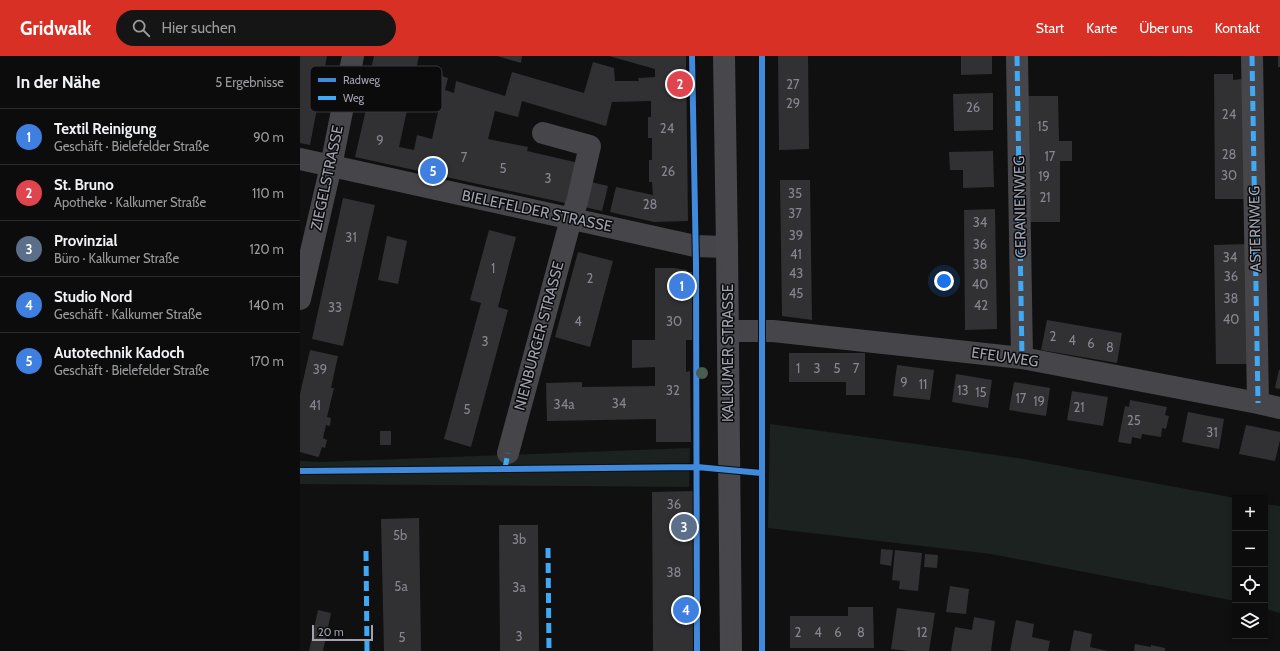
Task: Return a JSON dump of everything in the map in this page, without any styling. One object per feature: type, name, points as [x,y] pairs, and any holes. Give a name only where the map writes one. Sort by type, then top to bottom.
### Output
[{"type":"main road","name":"KALKUMER STRASSE","points":[[724,56],[728,331],[730,651]]},
{"type":"street","name":"ZIEGELSTRASSE","points":[[351,66],[353,56]]},
{"type":"street","name":"GERANIENWEG","points":[[1017,56],[1022,358]]},
{"type":"street","name":"ASTERNWEG","points":[[1252,56],[1258,403]]},
{"type":"street","name":"ZIEGELSTRASSE","points":[[300,299],[331,166],[342,112]]},
{"type":"street","name":"NIENBURGER STRASSE","points":[[508,453],[571,219],[577,202],[590,146],[543,133]]},
{"type":"street","name":"BIELEFELDER STRASSE","points":[[300,159],[331,166],[472,205],[571,219],[695,246],[727,247]]},
{"type":"street","name":"EFEUWEG","points":[[728,331],[773,331],[1022,358],[1280,408]]},
{"type":"shaded area","points":[[770,424],[1018,458],[1232,497],[1232,600],[991,554],[768,528]]},
{"type":"shaded area","points":[[690,448],[689,487],[300,484],[300,461],[321,462]]},
{"type":"shaded area","points":[[1268,504],[1280,506],[1280,613],[1268,610]]},
{"type":"building","points":[[300,56],[327,56],[325,66],[310,66],[310,112],[316,112],[310,145],[300,143]]},
{"type":"building","points":[[374,56],[419,56],[417,66],[372,66]]},
{"type":"building","points":[[497,56],[522,56],[521,63]]},
{"type":"building","points":[[609,56],[686,56],[688,221],[654,222],[610,212],[616,187],[653,195],[652,182],[649,182],[649,160],[652,160],[652,138],[648,138],[648,117],[651,117],[651,101],[612,102],[606,126],[522,101],[518,117],[495,111],[488,139],[528,147],[527,151],[579,163],[570,204],[355,157],[365,112],[407,112],[399,147],[414,150],[417,135],[432,139],[438,112],[442,112],[442,76],[448,78],[445,90],[454,93],[456,81],[505,96],[512,72],[584,93],[593,62],[614,68],[615,81],[639,81],[638,78],[655,77],[655,69]]},
{"type":"building","points":[[778,56],[808,56],[809,149],[779,150]]},
{"type":"building","points":[[961,56],[992,56],[992,74],[961,75]]},
{"type":"building","points":[[1278,56],[1280,56],[1280,67],[1278,67]]},
{"type":"building","points":[[1214,74],[1233,74],[1233,80],[1243,79],[1244,199],[1215,199]]},
{"type":"building","points":[[993,93],[993,130],[954,131],[953,94]]},
{"type":"building","points":[[1028,96],[1058,96],[1059,141],[1072,141],[1072,161],[1060,161],[1060,222],[1030,222]]},
{"type":"building","points":[[993,151],[994,187],[963,188],[963,170],[950,170],[949,152]]},
{"type":"building","points":[[780,180],[810,180],[812,320],[782,316]]},
{"type":"building","points":[[591,182],[608,186],[602,211],[584,207]]},
{"type":"building","points":[[343,198],[375,205],[343,346],[312,339]]},
{"type":"building","points":[[995,209],[997,329],[965,330],[964,210]]},
{"type":"building","points":[[489,230],[516,237],[498,307],[508,310],[471,447],[444,439],[481,303],[470,300]]},
{"type":"building","points":[[387,236],[407,241],[398,284],[378,280]]},
{"type":"building","points":[[1246,244],[1248,364],[1216,364],[1214,245]]},
{"type":"building","points":[[578,252],[613,261],[590,347],[555,337]]},
{"type":"building","points":[[655,268],[674,268],[687,270],[687,272],[693,272],[693,340],[686,340],[686,372],[690,371],[691,442],[656,442],[656,419],[547,421],[546,383],[582,382],[582,387],[655,386],[655,367],[632,368],[632,340],[655,340]]},
{"type":"building","points":[[1047,320],[1122,333],[1117,363],[1041,350]]},
{"type":"building","points":[[310,350],[338,356],[331,388],[334,388],[327,417],[331,418],[330,426],[326,425],[323,438],[327,440],[325,448],[322,447],[318,457],[300,452],[300,394]]},
{"type":"building","points":[[789,353],[865,353],[865,395],[846,395],[846,382],[789,382]]},
{"type":"building","points":[[897,365],[934,370],[930,400],[893,396]]},
{"type":"building","points":[[1280,370],[1280,389],[1275,388]]},
{"type":"building","points":[[956,374],[992,380],[988,408],[952,402]]},
{"type":"building","points":[[1014,382],[1050,388],[1046,416],[1009,410]]},
{"type":"building","points":[[1072,391],[1108,397],[1103,426],[1067,420]]},
{"type":"building","points":[[1130,400],[1167,407],[1165,415],[1169,416],[1166,429],[1162,428],[1161,437],[1142,434],[1141,439],[1132,437],[1131,444],[1118,442],[1125,406],[1129,407]]},
{"type":"building","points":[[1188,412],[1224,419],[1219,449],[1182,442]]},
{"type":"building","points":[[1246,425],[1280,432],[1280,440],[1275,461],[1239,454]]},
{"type":"building","points":[[380,431],[391,431],[391,445],[380,445]]},
{"type":"building","points":[[695,491],[696,651],[653,651],[652,492]]},
{"type":"building","points":[[419,518],[421,651],[384,651],[381,519]]},
{"type":"building","points":[[499,525],[538,525],[539,651],[500,651]]},
{"type":"building","points":[[881,549],[893,550],[891,566],[880,564]]},
{"type":"building","points":[[895,550],[922,553],[918,591],[899,589],[900,581],[892,580]]},
{"type":"building","points":[[925,554],[938,555],[937,568],[924,567]]},
{"type":"building","points":[[950,586],[969,589],[966,614],[946,612]]},
{"type":"building","points":[[848,607],[873,607],[874,648],[790,648],[790,616],[848,616]]},
{"type":"building","points":[[897,608],[935,613],[929,651],[891,649]]},
{"type":"building","points":[[318,610],[331,613],[323,651],[309,651]]},
{"type":"building","points":[[974,617],[995,621],[991,651],[951,651],[955,627],[972,630]]},
{"type":"building","points":[[1016,620],[1034,624],[1032,637],[1050,641],[1048,651],[1010,651]]},
{"type":"building","points":[[1074,630],[1092,634],[1090,647],[1108,651],[1070,651]]},
{"type":"building","points":[[1135,644],[1165,648],[1165,651],[1134,651]]},
{"type":"tram line","points":[[720,56],[726,651]]},
{"type":"tram line","points":[[729,56],[735,651]]},
{"type":"marked path","points":[[1017,56],[1022,358]]},
{"type":"marked path","points":[[1252,56],[1258,403]]},
{"type":"marked path","points":[[505,468],[508,453]]},
{"type":"marked path","points":[[548,548],[549,651]]},
{"type":"marked path","points":[[366,551],[367,651]]},
{"type":"cycle path","points":[[692,56],[696,264],[697,651]]},
{"type":"cycle path","points":[[762,56],[762,651]]},
{"type":"cycle path","points":[[300,471],[697,467],[761,473]]},
{"type":"place","name":"St. Bruno","points":[[680,84]]},
{"type":"place","name":"Autotechnik Kadoch","points":[[433,171]]},
{"type":"place","name":"Textil Reinigung","points":[[682,286]]},
{"type":"place","name":"Provinzial","points":[[684,527]]},
{"type":"place","name":"Studio Nord","points":[[686,610]]}]
